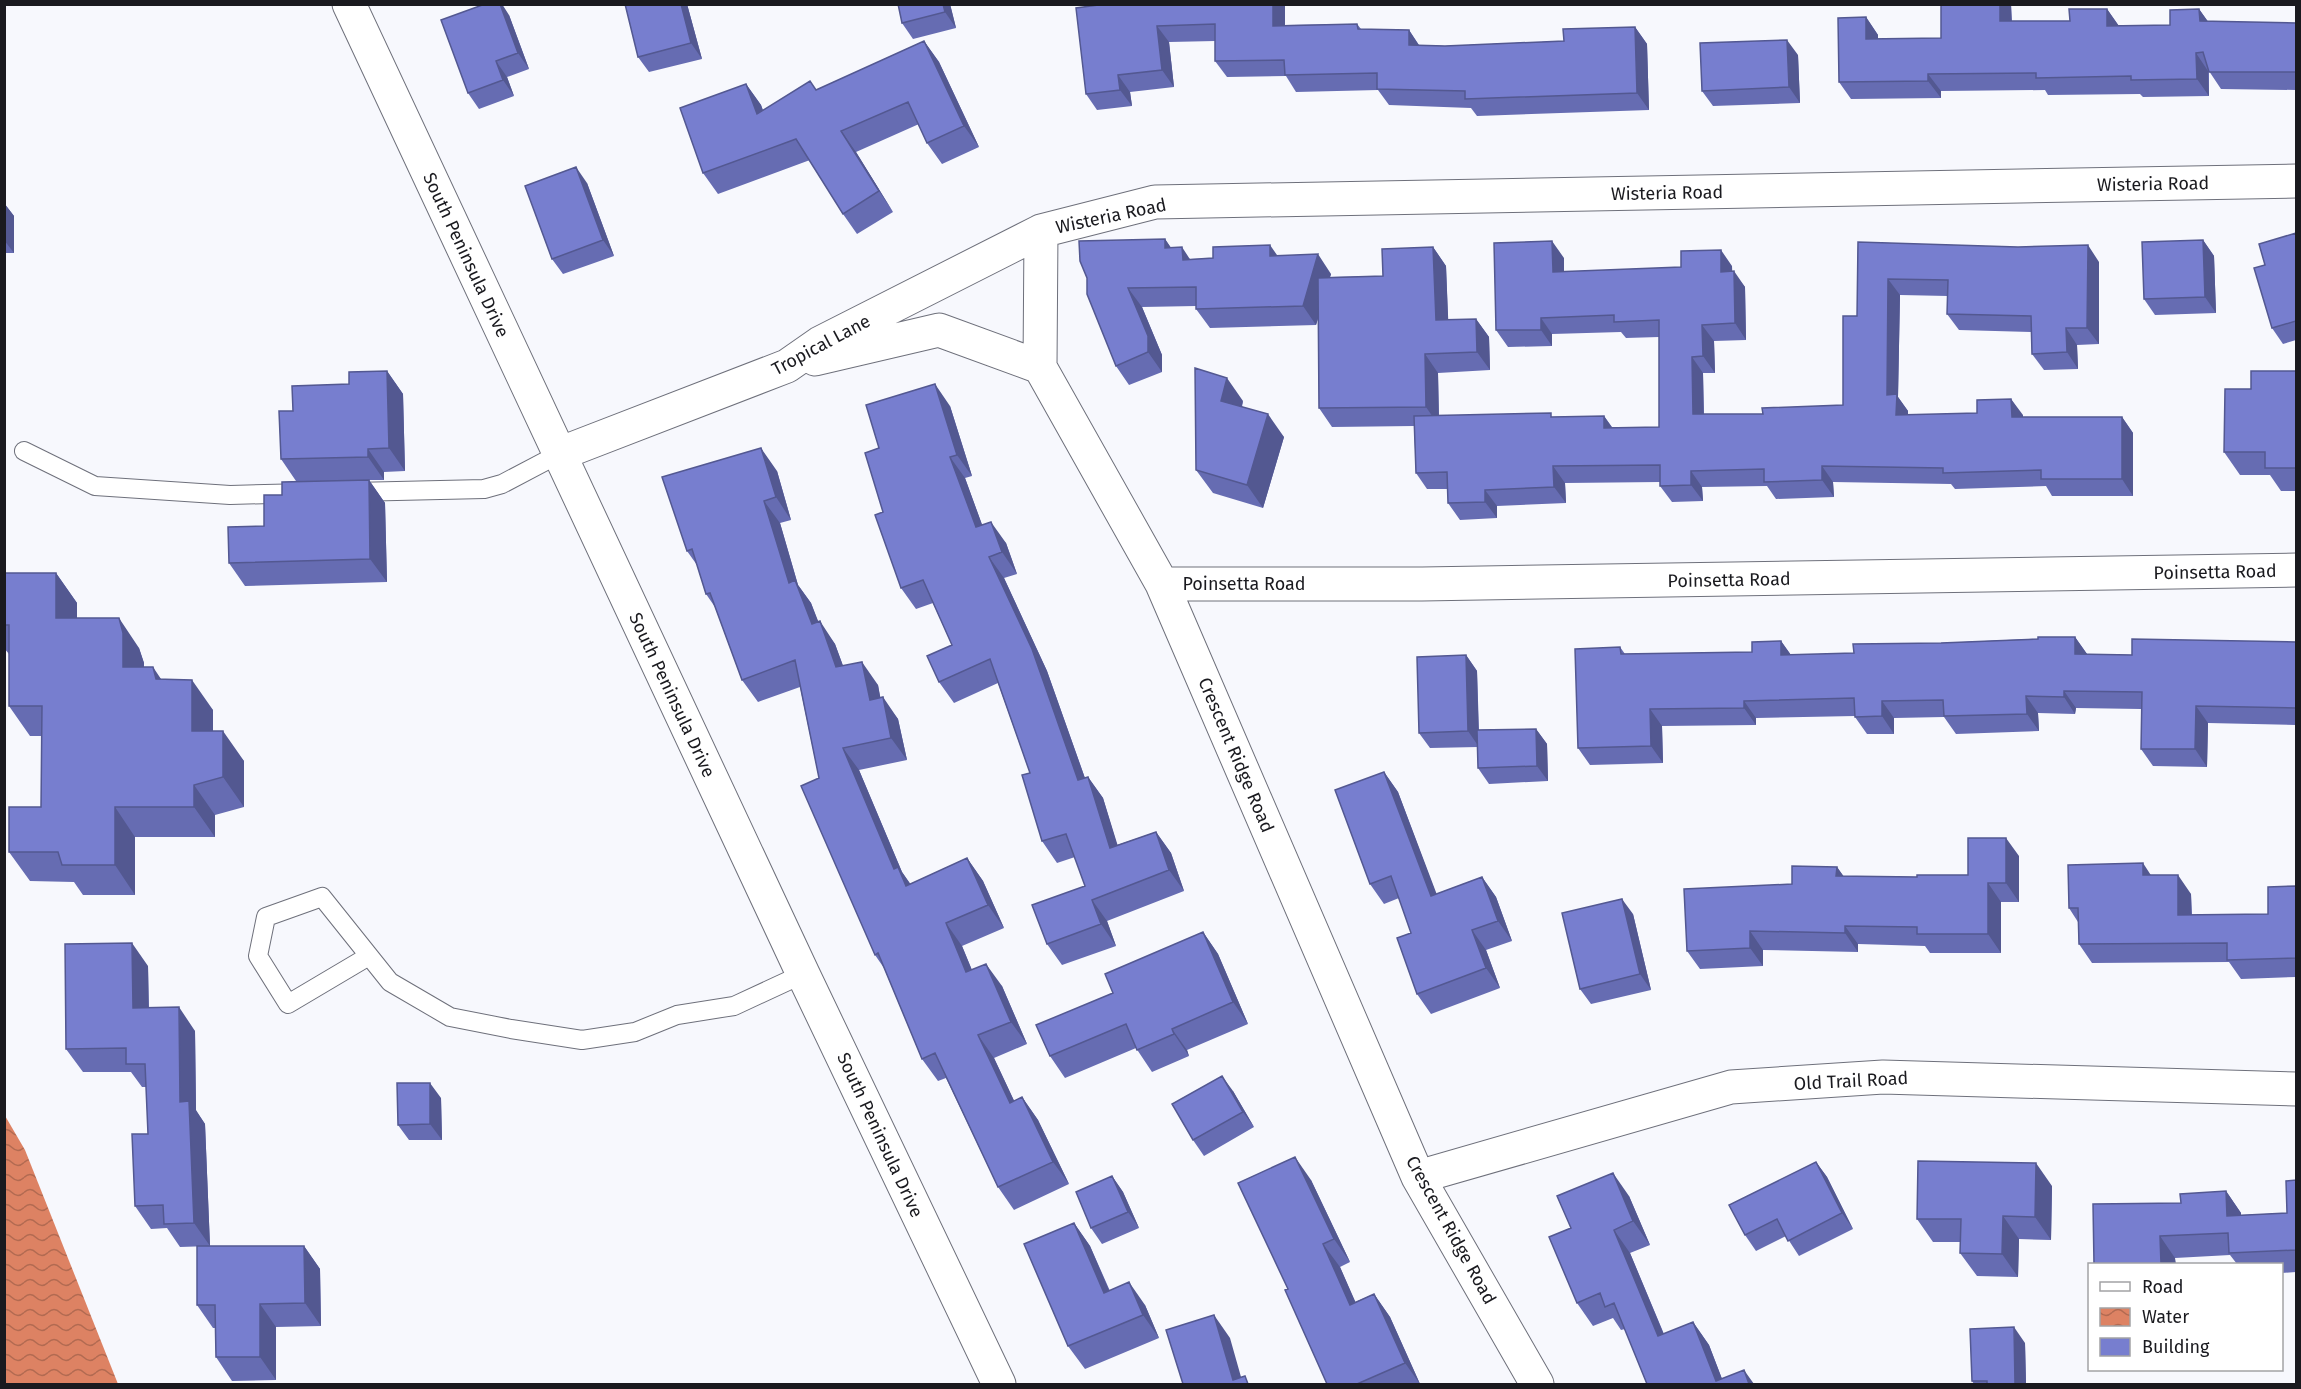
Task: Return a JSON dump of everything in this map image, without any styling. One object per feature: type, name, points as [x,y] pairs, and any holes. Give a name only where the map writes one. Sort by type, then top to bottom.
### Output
[{"type":"street","name":"South Peninsula Drive","points":[[349,4],[803,974],[999,1384]]},
{"type":"street","name":"Wisteria Road","points":[[1041,231],[1155,202],[2296,181]]},
{"type":"street","name":"Tropical Lane","points":[[559,454],[788,366],[820,343],[1041,231]]},
{"type":"street","points":[[788,366],[939,330],[1040,366],[1041,231]]},
{"type":"street","name":"Crescent Ridge Road","points":[[1040,366],[1162,584],[1419,1177],[1537,1384]]},
{"type":"street","name":"Poinsetta Road","points":[[1162,584],[1422,584],[2296,570]]},
{"type":"street","name":"Old Trail Road","points":[[1419,1177],[1731,1088],[1883,1077],[2296,1089]]},
{"type":"lane","points":[[24,451],[95,486],[230,495],[484,489],[502,484],[559,454]]},
{"type":"lane","points":[[369,956],[288,1004],[258,956],[266,917],[322,897],[390,982],[450,1017],[582,1040],[635,1032],[677,1015],[734,1006],[803,974]]},
{"type":"water","points":[[4,1114],[25,1150],[118,1384],[5,1384]]},
{"type":"building","points":[[485,4],[500,4],[518,53],[496,61],[503,80],[468,93],[441,20]]},
{"type":"building","points":[[625,4],[681,4],[691,43],[638,57]]},
{"type":"building","points":[[898,4],[943,4],[945,12],[902,23]]},
{"type":"building","points":[[1106,4],[1273,4],[1273,26],[1357,24],[1358,29],[1409,30],[1409,45],[1445,46],[1564,41],[1563,29],[1635,27],[1637,93],[1465,99],[1465,91],[1377,89],[1377,73],[1285,75],[1284,60],[1215,61],[1215,24],[1157,26],[1162,70],[1118,75],[1120,90],[1086,94],[1076,8]]},
{"type":"building","points":[[1941,4],[2000,4],[2000,21],[2070,21],[2069,9],[2107,9],[2107,26],[2170,25],[2170,10],[2199,9],[2200,21],[2296,23],[2296,72],[2209,72],[2203,52],[2196,53],[2197,79],[2131,80],[2131,76],[2036,78],[2036,73],[1928,74],[1928,81],[1839,82],[1838,18],[1866,17],[1866,39],[1941,38]]},
{"type":"building","points":[[1787,40],[1789,87],[1702,91],[1700,43]]},
{"type":"building","points":[[924,41],[964,126],[927,143],[908,102],[841,131],[879,191],[843,214],[796,139],[703,173],[680,108],[746,84],[757,114],[810,81],[816,90]]},
{"type":"building","points":[[576,167],[603,240],[552,259],[525,186]]},
{"type":"building","points":[[2296,233],[2296,321],[2272,328],[2254,268],[2265,265],[2259,244]]},
{"type":"building","points":[[1165,239],[1165,248],[1182,247],[1183,260],[1213,258],[1213,247],[1270,245],[1270,256],[1318,254],[1303,306],[1196,309],[1196,287],[1128,288],[1148,336],[1148,352],[1116,366],[1087,294],[1087,278],[1080,261],[1079,241]]},
{"type":"building","points":[[2203,240],[2205,297],[2144,299],[2142,242]]},
{"type":"building","points":[[1552,241],[1553,272],[1681,267],[1681,251],[1721,250],[1721,272],[1734,271],[1735,323],[1702,325],[1703,356],[1692,357],[1693,414],[1763,414],[1762,408],[1843,405],[1843,316],[1857,316],[1858,242],[2018,247],[2088,245],[2087,328],[2066,328],[2067,352],[2032,354],[2031,316],[1947,314],[1948,280],[1888,279],[1887,395],[1897,394],[1896,415],[1977,413],[1977,400],[2011,399],[2012,417],[2122,417],[2122,479],[2041,479],[2041,470],[1943,473],[1943,468],[1822,466],[1822,480],[1764,482],[1764,469],[1691,471],[1691,485],[1660,486],[1660,465],[1553,466],[1554,487],[1485,490],[1485,502],[1448,503],[1447,472],[1416,473],[1414,416],[1551,413],[1551,417],[1604,416],[1604,428],[1659,427],[1659,320],[1614,322],[1614,315],[1541,318],[1541,330],[1496,330],[1494,243]]},
{"type":"building","points":[[1433,247],[1436,320],[1476,319],[1477,352],[1425,354],[1426,407],[1319,408],[1318,278],[1383,276],[1382,249]]},
{"type":"building","points":[[1195,368],[1227,378],[1221,401],[1268,414],[1247,485],[1196,470]]},
{"type":"building","points":[[387,371],[389,448],[368,449],[368,457],[281,459],[279,411],[293,411],[292,386],[349,384],[349,372]]},
{"type":"building","points":[[2251,371],[2296,371],[2296,468],[2265,468],[2265,452],[2224,452],[2225,389],[2251,389]]},
{"type":"building","points":[[935,384],[957,455],[950,457],[976,527],[991,522],[1002,552],[989,557],[1032,649],[1078,780],[1088,777],[1110,848],[1156,832],[1169,870],[1092,900],[1101,924],[1047,944],[1032,905],[1085,886],[1066,834],[1042,841],[1022,775],[1030,773],[990,659],[939,682],[927,656],[952,645],[923,580],[901,588],[875,515],[883,512],[865,453],[879,448],[866,405]]},
{"type":"building","points":[[761,448],[776,497],[764,501],[789,583],[795,580],[812,624],[820,621],[836,667],[862,662],[870,700],[883,697],[891,738],[843,748],[894,869],[898,867],[906,886],[967,858],[988,905],[946,923],[966,972],[986,964],[1011,1022],[978,1035],[1010,1103],[1022,1097],[1053,1162],[998,1187],[935,1053],[922,1059],[878,953],[875,955],[801,786],[819,778],[795,660],[742,680],[710,593],[706,594],[692,549],[687,551],[662,477]]},
{"type":"building","points":[[369,480],[370,559],[229,563],[228,527],[264,526],[264,495],[282,495],[282,482]]},
{"type":"building","points":[[4,573],[56,573],[56,618],[119,618],[123,633],[123,667],[153,667],[156,679],[192,680],[192,731],[223,731],[223,777],[194,785],[194,807],[115,807],[115,865],[62,865],[58,852],[9,852],[9,807],[41,807],[42,706],[9,706],[9,625],[4,625]]},
{"type":"building","points":[[2038,637],[2075,637],[2075,654],[2132,655],[2132,639],[2296,642],[2296,708],[2196,706],[2195,749],[2141,749],[2142,692],[2064,691],[2064,697],[2026,696],[2027,714],[1944,716],[1943,700],[1882,701],[1882,716],[1855,717],[1854,698],[1744,701],[1744,708],[1650,709],[1651,746],[1578,748],[1575,649],[1620,647],[1621,654],[1752,652],[1752,642],[1781,641],[1781,655],[1854,653],[1853,644],[1941,643],[2038,639]]},
{"type":"building","points":[[1466,655],[1468,731],[1419,733],[1417,657]]},
{"type":"building","points":[[1536,729],[1537,766],[1478,768],[1477,730]]},
{"type":"building","points":[[1384,772],[1431,896],[1482,877],[1498,921],[1472,930],[1486,968],[1417,994],[1397,938],[1411,933],[1391,876],[1370,884],[1335,790]]},
{"type":"building","points":[[1968,838],[2006,838],[2006,883],[1988,883],[1988,934],[1917,934],[1917,927],[1845,926],[1845,933],[1750,931],[1750,948],[1687,951],[1684,889],[1792,884],[1792,866],[1837,867],[1836,876],[1968,875]]},
{"type":"building","points":[[2143,863],[2143,875],[2178,875],[2178,915],[2268,914],[2268,887],[2296,886],[2296,958],[2227,960],[2227,943],[2079,944],[2078,908],[2069,908],[2068,865]]},
{"type":"building","points":[[1622,899],[1640,974],[1580,989],[1562,913]]},
{"type":"building","points":[[1203,932],[1233,1002],[1172,1029],[1174,1034],[1137,1050],[1126,1024],[1050,1056],[1036,1025],[1113,993],[1105,974]]},
{"type":"building","points":[[132,943],[133,1008],[179,1007],[180,1102],[189,1101],[194,1223],[164,1224],[163,1205],[135,1206],[132,1134],[148,1134],[145,1064],[126,1064],[126,1048],[66,1049],[65,944]]},
{"type":"building","points":[[1222,1076],[1243,1112],[1193,1140],[1172,1104]]},
{"type":"building","points":[[397,1083],[430,1083],[430,1124],[398,1125]]},
{"type":"building","points":[[1295,1157],[1334,1239],[1323,1244],[1350,1305],[1374,1294],[1405,1363],[1357,1384],[1327,1384],[1285,1290],[1288,1289],[1238,1183]]},
{"type":"building","points":[[1918,1161],[2036,1163],[2035,1217],[2003,1216],[2002,1254],[1960,1253],[1961,1219],[1917,1219]]},
{"type":"building","points":[[1816,1162],[1842,1213],[1788,1241],[1777,1219],[1745,1235],[1729,1205]]},
{"type":"building","points":[[1613,1173],[1633,1221],[1614,1230],[1658,1336],[1693,1322],[1716,1381],[1744,1370],[1749,1384],[1647,1384],[1614,1303],[1605,1307],[1600,1293],[1577,1303],[1549,1237],[1571,1228],[1557,1196]]},
{"type":"building","points":[[1112,1176],[1128,1212],[1091,1228],[1076,1192]]},
{"type":"building","points":[[2296,1180],[2296,1250],[2229,1253],[2228,1233],[2160,1236],[2161,1263],[2094,1263],[2093,1204],[2181,1203],[2180,1194],[2226,1191],[2227,1216],[2287,1213],[2286,1181]]},
{"type":"building","points":[[1074,1223],[1104,1293],[1129,1282],[1143,1315],[1068,1346],[1024,1244]]},
{"type":"building","points":[[197,1246],[304,1246],[305,1303],[260,1304],[260,1357],[216,1357],[215,1305],[197,1305]]},
{"type":"building","points":[[1214,1315],[1233,1380],[1245,1376],[1248,1384],[1183,1384],[1166,1330]]},
{"type":"building","points":[[2014,1327],[2015,1384],[1987,1384],[1987,1381],[1972,1381],[1970,1329]]}]
